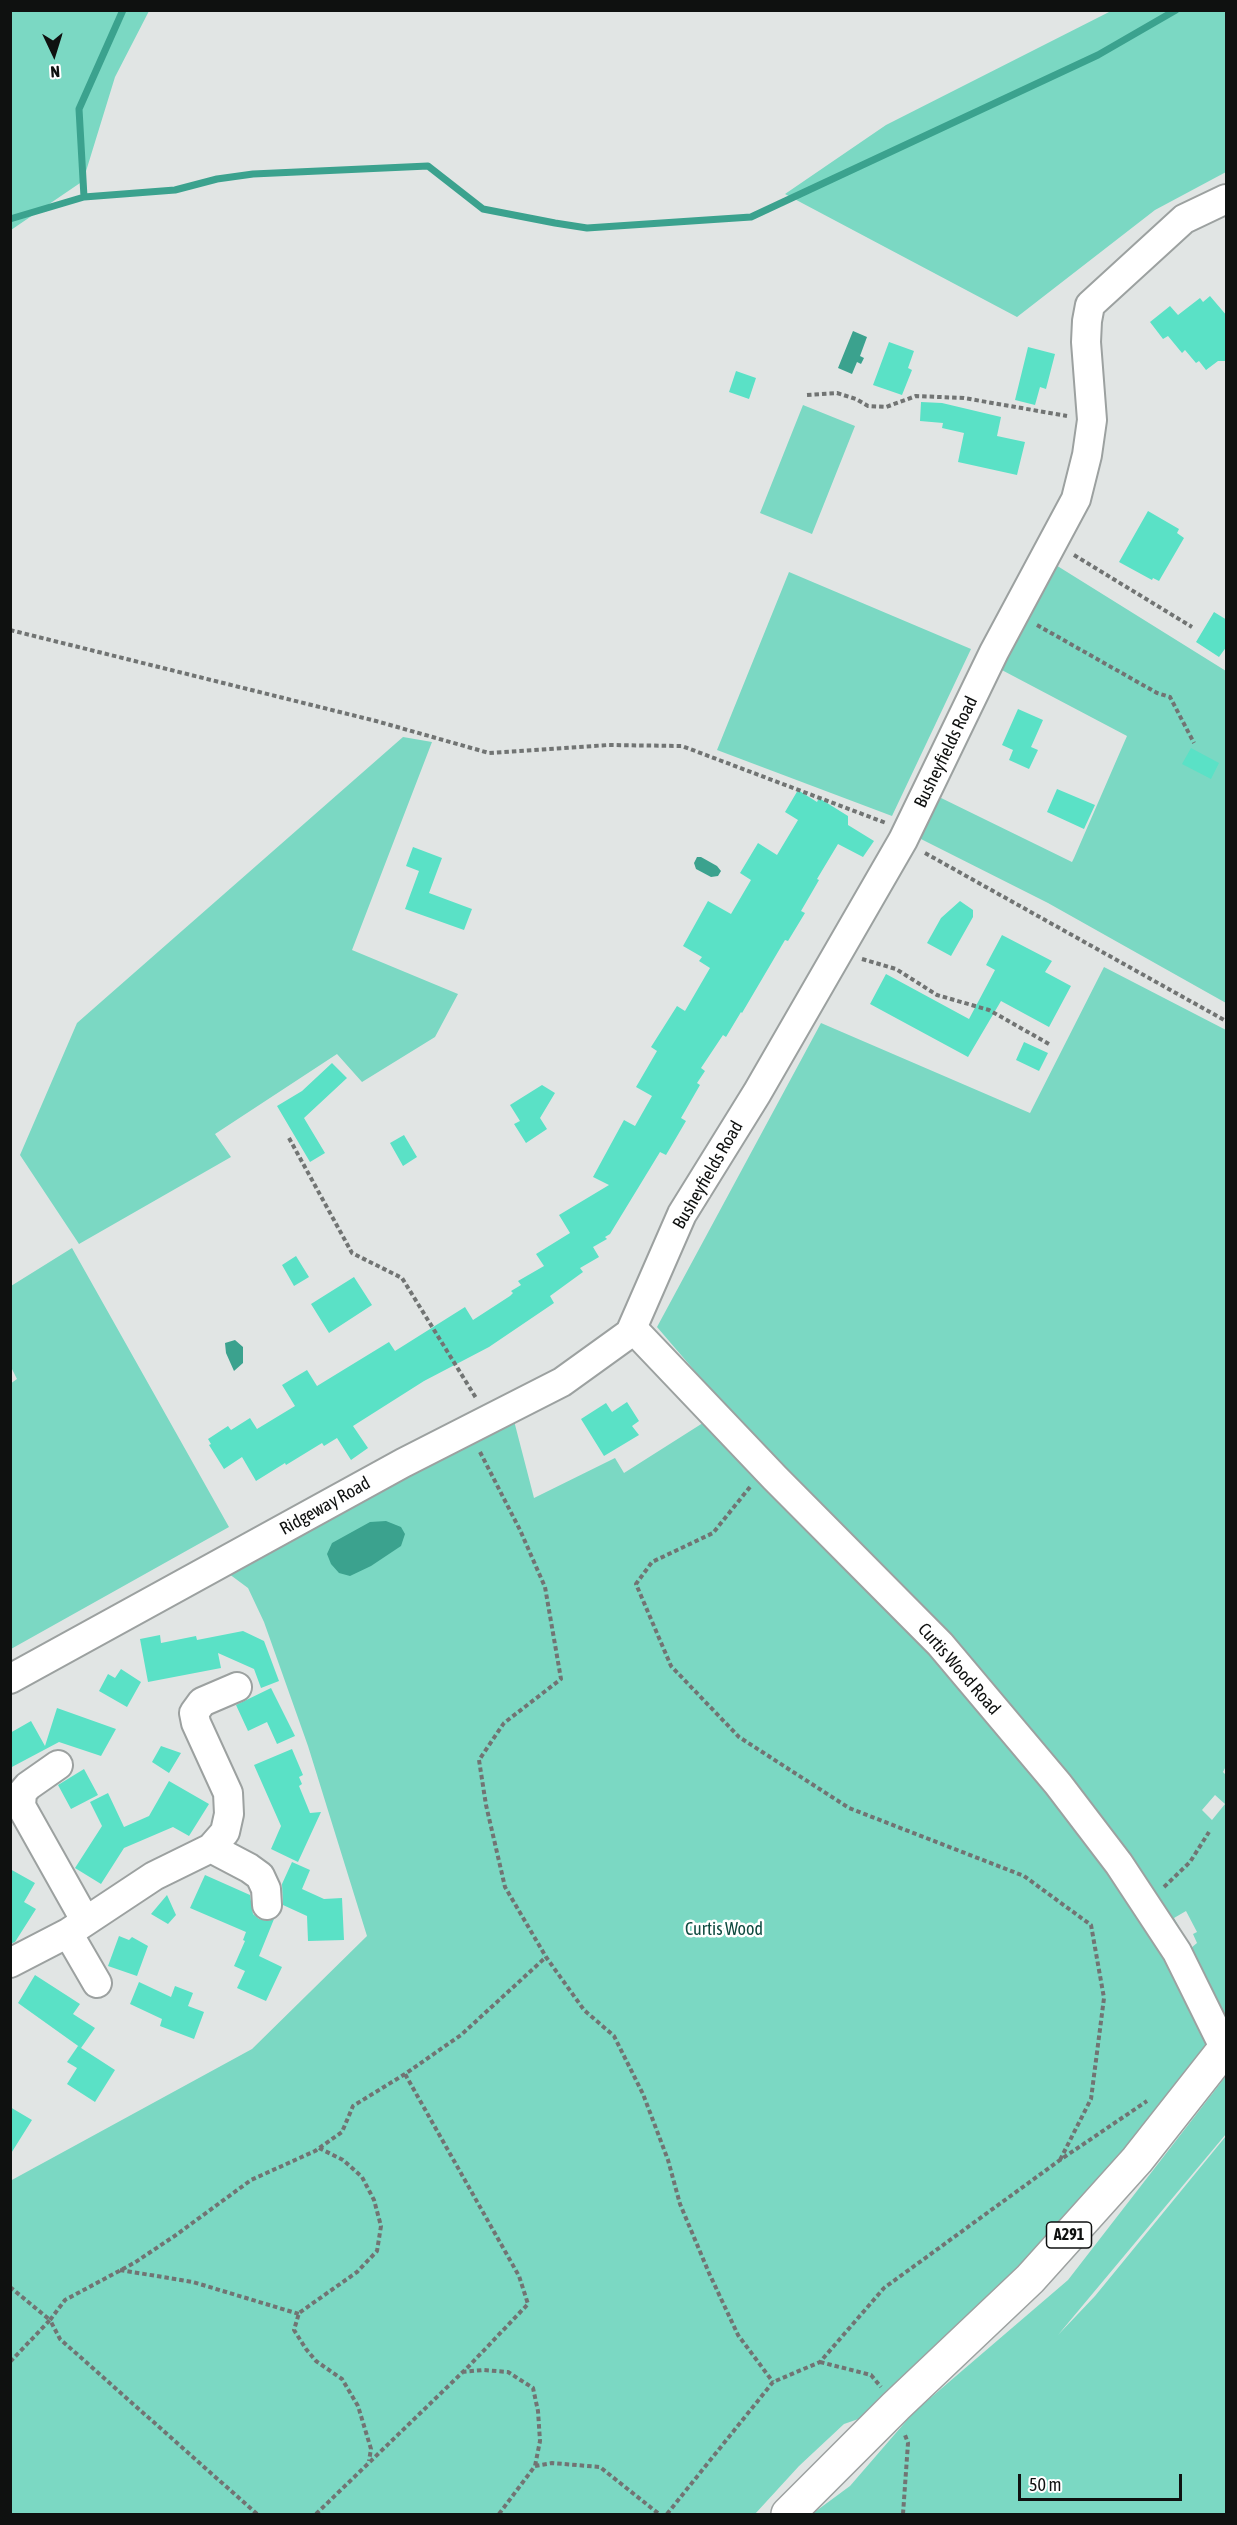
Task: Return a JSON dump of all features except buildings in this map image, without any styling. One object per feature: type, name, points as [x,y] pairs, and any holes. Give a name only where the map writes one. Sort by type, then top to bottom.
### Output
[{"type":"main road","name":"A291","points":[[788,2514],[896,2406],[1030,2279],[1137,2160],[1226,2048]]},
{"type":"street","name":"Busheyfields Road","points":[[634,1331],[682,1214],[757,1093],[903,840],[1016,613],[1076,499],[1087,455],[1092,420],[1086,342],[1090,305],[1184,219],[1227,199]]},
{"type":"street","name":"Ridgeway Road","points":[[10,1679],[404,1463],[562,1382],[634,1331]]},
{"type":"street","name":"Curtis Wood Road","points":[[634,1331],[940,1644],[1058,1784],[1119,1864],[1177,1952],[1226,2048]]},
{"type":"street","points":[[10,1963],[76,1927],[154,1876],[211,1848],[225,1832],[229,1814],[228,1793],[195,1718],[196,1708],[202,1702],[237,1687]]},
{"type":"street","points":[[58,1765],[28,1785],[22,1793],[21,1806],[76,1927],[98,1983]]},
{"type":"street","points":[[211,1848],[260,1876],[266,1889],[267,1905]]},
{"type":"path","points":[[807,395],[837,393],[856,399],[868,406],[886,407],[916,396],[964,398],[1092,420]]},
{"type":"path","points":[[1053,543],[1192,627]]},
{"type":"path","points":[[1016,613],[1157,693],[1170,697],[1194,743]]},
{"type":"path","points":[[10,630],[376,721],[489,753],[608,745],[682,746],[886,823],[903,840],[1227,1022]]},
{"type":"path","points":[[838,953],[897,969],[937,995],[989,1010],[1049,1044]]},
{"type":"path","points":[[289,1138],[352,1253],[402,1278],[479,1424],[545,1587],[561,1679],[504,1723],[479,1760],[486,1805],[505,1887],[546,1957],[584,2010],[614,2036],[643,2094],[668,2160],[680,2204],[709,2273],[738,2335],[773,2382]]},
{"type":"path","points":[[766,1468],[713,1533],[652,1562],[636,1584],[640,1594],[671,1666],[739,1737],[849,1808],[1024,1876],[1091,1925],[1104,1998],[1093,2088],[1091,2099],[1060,2160]]},
{"type":"path","points":[[1143,1901],[1174,1880],[1190,1862],[1209,1832]]},
{"type":"path","points":[[10,2362],[65,2301],[176,2235],[251,2180],[319,2148],[342,2132],[352,2106],[405,2074],[461,2035],[546,1957]]},
{"type":"path","points":[[316,2514],[462,2372],[528,2304],[519,2276],[405,2074]]},
{"type":"path","points":[[667,2514],[773,2382],[820,2362],[884,2288],[1060,2160],[1157,2095]]},
{"type":"path","points":[[319,2148],[343,2160],[362,2177],[374,2200],[381,2226],[377,2251],[357,2272],[299,2314],[294,2330],[316,2361],[342,2379],[358,2406],[371,2450],[369,2463]]},
{"type":"path","points":[[120,2270],[194,2282],[299,2314]]},
{"type":"path","points":[[10,2287],[50,2320],[60,2339],[258,2514]]},
{"type":"path","points":[[820,2362],[871,2375],[896,2406],[908,2443],[903,2514]]},
{"type":"path","points":[[462,2372],[483,2370],[508,2372],[533,2388],[538,2411],[540,2441],[535,2466],[499,2514]]},
{"type":"path","points":[[535,2466],[552,2463],[600,2467],[659,2514]]},
{"type":"green space","points":[[11,10],[149,11],[115,77],[83,181],[11,230]]},
{"type":"green space","points":[[1113,10],[1226,11],[1226,172],[1155,210],[1017,317],[785,194],[886,125]]},
{"type":"green space","points":[[803,405],[855,426],[812,534],[760,513]]},
{"type":"green space","points":[[1051,562],[1226,671],[1226,1003],[1048,903],[915,836],[935,795],[1072,862],[1074,858],[1127,736],[998,668]]},
{"type":"green space","points":[[789,572],[971,649],[892,816],[717,750]]},
{"type":"green space","points":[[403,737],[432,742],[352,950],[458,994],[435,1037],[362,1082],[337,1054],[215,1134],[231,1157],[79,1244],[20,1155],[77,1023]]},
{"type":"green space","name":"Curtis Wood","points":[[1104,967],[1226,1030],[1226,1766],[1223,1772],[1226,1775],[1225,2049],[896,2406],[844,2424],[799,2466],[755,2514],[11,2514],[10,2181],[252,2049],[367,1936],[308,1746],[264,1622],[248,1588],[217,1565],[512,1413],[534,1498],[615,1458],[624,1473],[706,1421],[851,1553],[657,1327],[821,1023],[1030,1113]],"holes":[[[1215,1795],[1225,1804],[1212,1820],[1202,1810]],[[1186,1911],[1197,1932],[1193,1934],[1197,1943],[1191,1948],[1174,1918]]]},
{"type":"green space","points":[[72,1248],[229,1527],[11,1649],[10,1384],[17,1379],[11,1367],[11,1286]]},
{"type":"green space","points":[[1226,2076],[1226,2134],[1058,2335],[1095,2296],[1226,2136],[1226,2514],[812,2514],[850,2486],[914,2412],[1068,2280]]},
{"type":"shaded area","points":[[853,331],[867,337],[860,356],[864,358],[861,364],[857,362],[852,374],[838,368]]},
{"type":"shaded area","points":[[697,857],[717,866],[721,871],[718,876],[711,877],[696,869],[694,863]]},
{"type":"shaded area","points":[[235,1340],[243,1347],[243,1363],[234,1371],[226,1353],[225,1343]]},
{"type":"shaded area","points":[[386,1521],[401,1527],[405,1534],[401,1546],[371,1566],[350,1576],[339,1573],[331,1564],[327,1554],[332,1543],[370,1522]]},
{"type":"waterway","points":[[84,197],[79,109],[123,10]]},
{"type":"waterway","points":[[10,219],[84,197],[175,190],[217,179],[253,174],[428,166],[483,209],[555,223],[587,228],[751,217],[1098,55],[1176,10]]}]
